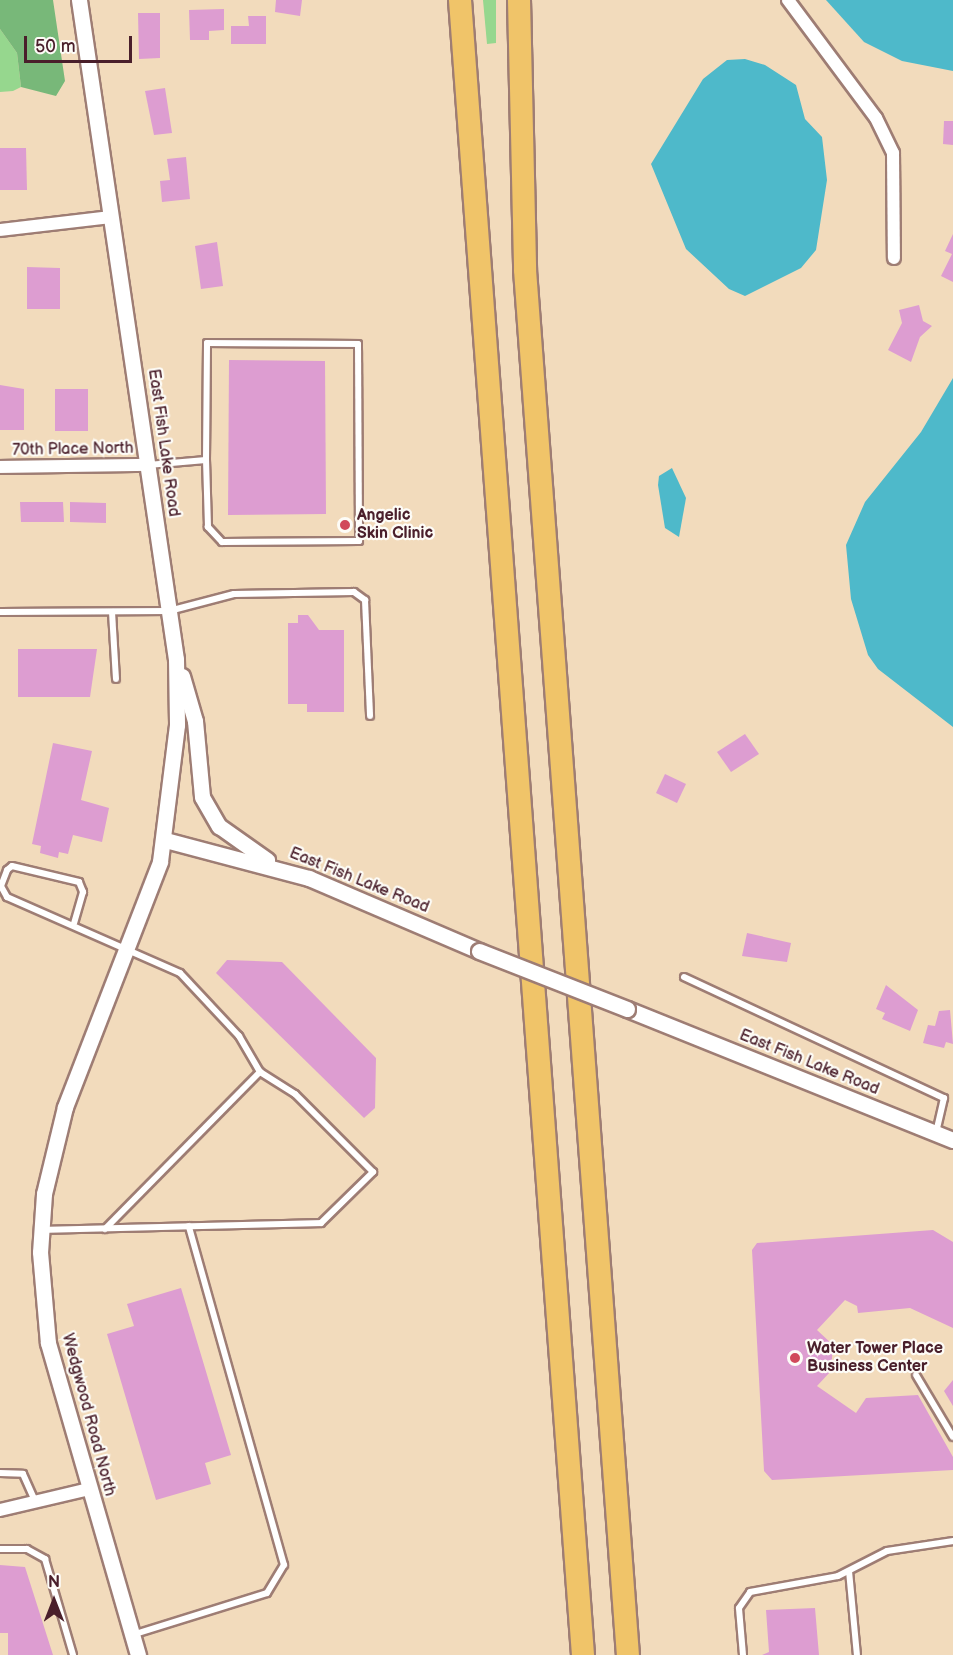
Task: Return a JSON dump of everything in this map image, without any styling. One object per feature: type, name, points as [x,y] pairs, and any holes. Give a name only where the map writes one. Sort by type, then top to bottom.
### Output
[{"type":"highway","points":[[460,0],[583,1655]]},
{"type":"highway","points":[[519,0],[525,270],[628,1655]]},
{"type":"street","name":"East Fish Lake Road","points":[[79,0],[176,659],[176,745],[165,840],[275,866],[479,951],[953,1140]]},
{"type":"street","points":[[788,0],[876,117],[893,153],[894,258]]},
{"type":"street","points":[[0,230],[111,217]]},
{"type":"street","name":"70th Place North","points":[[0,467],[147,465]]},
{"type":"street","points":[[176,659],[195,721],[202,797],[219,826],[275,866]]},
{"type":"street","name":"Wedgwood Road North","points":[[138,1655],[48,1343],[41,1230],[65,1107],[128,949],[165,840]]},
{"type":"street","points":[[0,1510],[89,1489]]},
{"type":"lane","points":[[207,344],[358,344],[359,541],[222,542],[208,527],[206,460],[207,344]]},
{"type":"lane","points":[[147,465],[206,460]]},
{"type":"lane","points":[[0,612],[169,611],[234,594],[354,592],[366,600],[370,716]]},
{"type":"lane","points":[[112,612],[116,679]]},
{"type":"lane","points":[[41,1230],[321,1223],[373,1172],[295,1094],[260,1072],[239,1036],[180,973],[74,923],[7,897],[1,886],[7,870],[12,866],[79,882],[83,891],[74,923]]},
{"type":"lane","points":[[684,977],[944,1098],[936,1132]]},
{"type":"lane","points":[[105,1229],[260,1072]]},
{"type":"lane","points":[[132,1635],[267,1593],[285,1565],[189,1226]]},
{"type":"lane","points":[[916,1375],[953,1437]]},
{"type":"lane","points":[[0,1473],[23,1474],[36,1503]]},
{"type":"lane","points":[[743,1655],[739,1608],[750,1592],[849,1571],[887,1551],[952,1542]]},
{"type":"lane","points":[[0,1549],[27,1549],[45,1559],[73,1655]]},
{"type":"lane","points":[[849,1571],[857,1655]]},
{"type":"green space","points":[[0,0],[53,0],[65,81],[56,96],[21,87],[17,53],[0,29]]},
{"type":"green space","points":[[483,0],[496,0],[496,43],[487,44]]},
{"type":"green space","points":[[0,29],[17,53],[21,87],[13,91],[0,92]]},
{"type":"water","points":[[826,0],[953,0],[953,71],[902,61],[864,42]]},
{"type":"water","points":[[745,59],[765,65],[796,85],[805,119],[822,137],[827,180],[816,250],[801,268],[745,296],[729,289],[686,249],[651,164],[703,79],[727,60]]},
{"type":"water","points":[[953,378],[953,727],[878,669],[868,655],[851,599],[846,545],[865,502],[921,432]]},
{"type":"water","points":[[672,468],[686,498],[679,537],[665,528],[658,485],[659,476]]},
{"type":"building","points":[[276,0],[302,0],[300,16],[275,12]]},
{"type":"building","points":[[224,9],[224,30],[209,31],[209,40],[190,40],[189,10]]},
{"type":"building","points":[[138,13],[160,13],[160,58],[139,59]]},
{"type":"building","points":[[248,16],[266,16],[266,44],[231,44],[231,26],[249,26]]},
{"type":"building","points":[[165,88],[172,133],[154,135],[145,91]]},
{"type":"building","points":[[944,121],[953,121],[953,145],[943,144]]},
{"type":"building","points":[[0,148],[26,148],[27,190],[0,190]]},
{"type":"building","points":[[186,157],[190,199],[162,202],[160,181],[170,180],[167,159]]},
{"type":"building","points":[[953,234],[953,282],[941,276],[952,254],[945,251]]},
{"type":"building","points":[[217,242],[223,286],[201,289],[195,246]]},
{"type":"building","points":[[27,267],[60,268],[60,309],[27,309]]},
{"type":"building","points":[[919,305],[923,321],[932,326],[920,337],[911,362],[888,350],[902,323],[899,310]]},
{"type":"building","points":[[229,360],[325,361],[326,514],[228,515]]},
{"type":"building","points":[[0,385],[24,389],[24,430],[0,430]]},
{"type":"building","points":[[55,389],[88,389],[88,431],[55,431]]},
{"type":"building","points":[[20,502],[63,502],[64,522],[21,522]]},
{"type":"building","points":[[70,502],[106,503],[106,523],[70,522]]},
{"type":"building","points":[[298,615],[308,615],[319,630],[344,630],[344,712],[307,712],[307,704],[288,704],[288,623],[298,623]]},
{"type":"building","points":[[18,649],[97,649],[90,697],[18,697]]},
{"type":"building","points":[[745,734],[759,754],[731,772],[717,752]]},
{"type":"building","points":[[53,743],[92,751],[81,800],[109,808],[102,842],[73,835],[68,854],[59,852],[58,858],[40,853],[41,846],[32,844]]},
{"type":"building","points":[[665,774],[686,784],[677,803],[656,793]]},
{"type":"building","points":[[747,933],[791,943],[787,962],[742,956]]},
{"type":"building","points":[[227,960],[282,962],[376,1058],[375,1108],[364,1118],[216,973]]},
{"type":"building","points":[[886,985],[918,1010],[910,1031],[882,1019],[885,1013],[876,1009]]},
{"type":"building","points":[[950,1010],[953,1044],[946,1042],[944,1048],[923,1043],[928,1025],[935,1026],[939,1011]]},
{"type":"building","name":"Water Tower Place Business Center","points":[[933,1230],[953,1242],[953,1328],[910,1308],[858,1313],[857,1306],[845,1300],[817,1330],[833,1345],[831,1371],[817,1386],[856,1413],[866,1398],[918,1395],[953,1457],[953,1470],[772,1480],[764,1471],[752,1250],[757,1243]]},
{"type":"building","points":[[181,1288],[231,1455],[205,1463],[211,1484],[156,1500],[107,1334],[134,1326],[127,1304]]},
{"type":"building","name":"Water Tower Place Business Center","points":[[953,1380],[953,1406],[944,1391]]},
{"type":"building","points":[[0,1565],[25,1567],[53,1655],[8,1655],[8,1633],[0,1633]]},
{"type":"building","points":[[815,1608],[819,1655],[762,1655],[769,1652],[766,1610]]},
{"type":"place","name":"Angelic Skin Clinic","points":[[345,525]]},
{"type":"place","name":"Water Tower Place Business Center","points":[[795,1358]]}]
